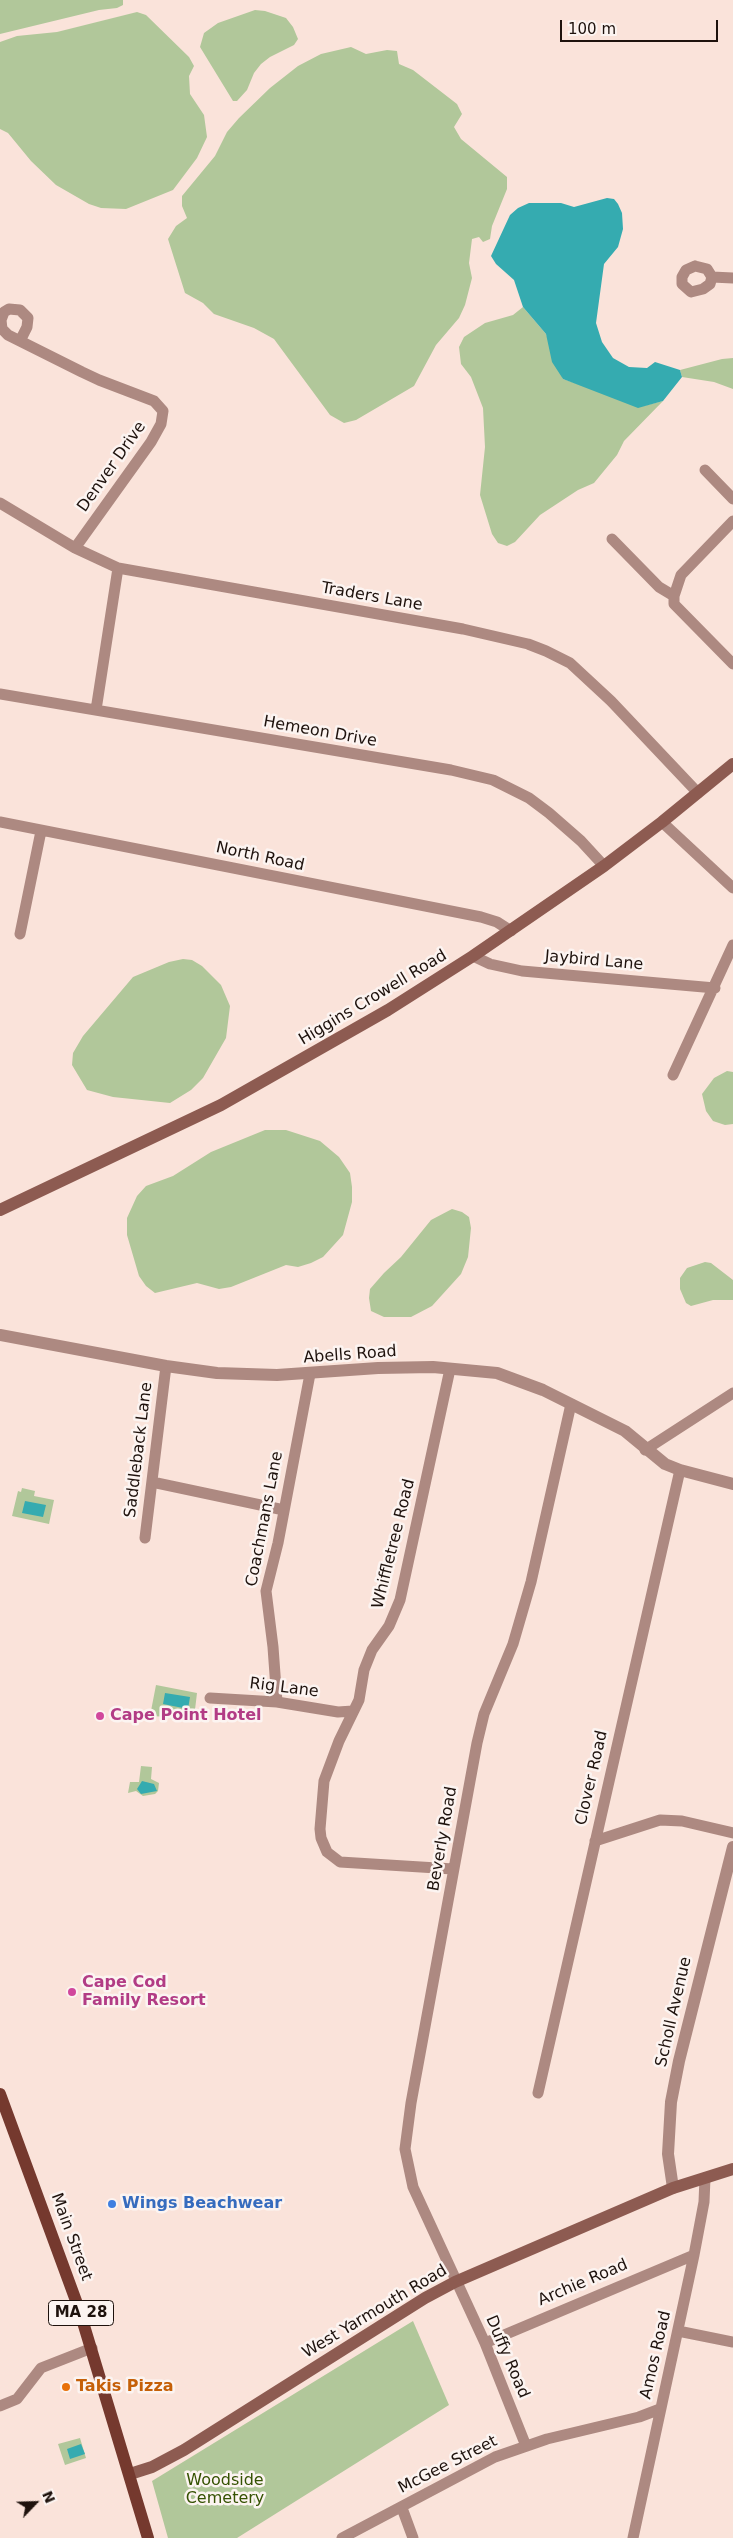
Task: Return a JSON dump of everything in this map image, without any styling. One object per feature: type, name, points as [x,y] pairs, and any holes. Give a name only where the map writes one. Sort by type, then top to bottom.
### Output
[{"type":"main road","name":"Higgins Crowell Road","points":[[0,1210],[212,1109],[268,1080],[354,1031],[473,956],[604,866],[733,764]]},
{"type":"main road","name":"Main Street","points":[[0,2094],[59,2248],[92,2348],[148,2538]]},
{"type":"main road","name":"West Yarmouth Road","points":[[130,2474],[152,2467],[184,2450],[424,2298],[455,2282],[673,2188],[733,2169]]},
{"type":"street","points":[[712,277],[733,278]]},
{"type":"street","name":"Denver Drive","points":[[20,340],[99,380],[154,401],[162,411],[163,420],[151,442],[75,548]]},
{"type":"street","points":[[706,470],[733,499]]},
{"type":"street","name":"Traders Lane","points":[[0,503],[75,548],[118,568],[463,629],[528,644],[546,651],[570,663],[611,702],[698,793]]},
{"type":"street","points":[[733,521],[681,575],[674,596],[674,604],[733,664]]},
{"type":"street","points":[[612,539],[659,587],[674,596]]},
{"type":"street","points":[[96,710],[118,568]]},
{"type":"street","name":"Hemeon Drive","points":[[0,694],[451,770],[493,780],[529,798],[549,813],[581,841],[604,866]]},
{"type":"street","name":"North Road","points":[[0,822],[481,917],[498,922],[510,931]]},
{"type":"street","points":[[662,822],[733,888]]},
{"type":"street","points":[[20,934],[41,831]]},
{"type":"street","points":[[673,1075],[733,945]]},
{"type":"street","name":"Jaybird Lane","points":[[473,956],[490,964],[522,971],[714,988]]},
{"type":"street","name":"Abells Road","points":[[0,1335],[166,1366],[258,1376],[378,1368],[450,1369],[497,1373],[543,1390],[625,1431],[645,1450],[665,1464],[680,1470],[733,1484]]},
{"type":"street","name":"Saddleback Lane","points":[[145,1538],[166,1366]]},
{"type":"street","name":"Whiffletree Road","points":[[450,1369],[400,1600],[389,1626],[372,1650],[364,1670],[361,1692],[324,1781],[320,1829],[321,1838],[327,1852],[340,1862],[453,1870]]},
{"type":"street","name":"Coachmans Lane","points":[[277,1702],[266,1591],[284,1510],[310,1374]]},
{"type":"street","points":[[645,1450],[733,1393]]},
{"type":"street","name":"Beverly Road","points":[[455,2282],[410,2177],[405,2149],[411,2103],[476,1743],[484,1714],[513,1644],[531,1582],[571,1404]]},
{"type":"street","name":"Clover Road","points":[[538,2093],[680,1470]]},
{"type":"street","points":[[152,1482],[284,1510]]},
{"type":"street","name":"Rig Lane","points":[[210,1698],[277,1702],[338,1712],[353,1711]]},
{"type":"street","points":[[594,1841],[660,1820],[682,1822],[733,1833]]},
{"type":"street","name":"Scholl Avenue","points":[[673,2188],[668,2154],[671,2102],[679,2061],[733,1847]]},
{"type":"street","name":"Amos Road","points":[[632,2538],[694,2255],[704,2202],[705,2178]]},
{"type":"street","name":"Archie Road","points":[[485,2343],[694,2255]]},
{"type":"street","name":"Duffy Road","points":[[455,2282],[485,2343],[526,2446]]},
{"type":"street","points":[[678,2331],[733,2342]]},
{"type":"street","points":[[0,2406],[17,2399],[41,2368],[92,2348]]},
{"type":"street","name":"McGee Street","points":[[342,2538],[402,2508],[495,2457],[526,2446],[639,2418],[660,2409]]},
{"type":"street","points":[[402,2508],[413,2538]]},
{"type":"green space","points":[[0,0],[123,0],[123,5],[117,8],[99,10],[0,34]]},
{"type":"green space","points":[[255,10],[265,11],[286,18],[293,27],[298,39],[294,45],[270,57],[261,64],[254,73],[247,90],[237,101],[233,101],[200,47],[204,33],[218,23]]},
{"type":"green space","points":[[137,12],[146,15],[189,57],[194,66],[189,76],[190,94],[204,115],[207,137],[197,158],[173,190],[126,209],[101,208],[89,204],[56,185],[31,161],[8,133],[0,129],[0,42],[17,36],[57,32]]},
{"type":"green space","points":[[351,47],[366,54],[387,50],[397,51],[399,64],[413,70],[457,104],[462,114],[454,127],[461,139],[507,177],[507,189],[492,226],[490,239],[483,242],[479,237],[472,239],[469,263],[472,278],[465,305],[459,318],[436,345],[414,386],[356,420],[344,423],[330,415],[274,339],[254,328],[214,314],[203,303],[185,293],[168,239],[176,226],[187,218],[182,206],[182,196],[215,156],[227,132],[239,118],[270,88],[298,66],[321,54]]},
{"type":"green space","points":[[523,307],[546,334],[563,379],[643,406],[663,401],[624,441],[617,455],[594,483],[578,490],[540,515],[515,542],[507,546],[498,543],[492,534],[480,495],[485,447],[483,408],[471,377],[461,364],[459,347],[464,337],[485,323],[513,315]]},
{"type":"green space","points":[[733,358],[733,389],[714,382],[682,377],[680,370]]},
{"type":"green space","points":[[183,959],[192,960],[202,966],[221,985],[230,1006],[226,1038],[203,1078],[191,1090],[170,1103],[113,1097],[87,1090],[72,1065],[73,1053],[83,1036],[133,977],[169,962]]},
{"type":"green space","points":[[727,1071],[733,1072],[733,1124],[725,1125],[713,1121],[706,1111],[702,1094],[714,1078]]},
{"type":"green space","points":[[265,1130],[286,1130],[320,1141],[339,1157],[350,1173],[352,1187],[352,1202],[343,1235],[323,1257],[311,1263],[298,1267],[286,1265],[231,1287],[219,1289],[197,1283],[155,1293],[146,1286],[139,1276],[127,1235],[127,1218],[137,1196],[146,1186],[173,1176],[211,1152]]},
{"type":"green space","points":[[452,1209],[462,1212],[469,1217],[471,1228],[468,1257],[461,1274],[432,1306],[411,1317],[384,1317],[371,1311],[370,1289],[401,1257],[431,1220]]},
{"type":"green space","points":[[705,1262],[711,1263],[733,1280],[733,1300],[713,1300],[691,1306],[686,1303],[680,1289],[680,1278],[687,1268]]},
{"type":"green space","points":[[22,1488],[35,1491],[34,1496],[54,1500],[49,1524],[12,1516],[18,1491],[21,1492]]},
{"type":"green space","points":[[156,1685],[197,1693],[194,1718],[150,1716]]},
{"type":"green space","points":[[141,1766],[152,1767],[151,1779],[159,1783],[158,1791],[155,1794],[143,1796],[136,1791],[128,1793],[130,1782],[139,1782]]},
{"type":"green space","name":"Woodside Cemetery","points":[[413,2321],[449,2405],[237,2538],[168,2538],[152,2481]]},
{"type":"green space","points":[[80,2438],[86,2458],[65,2465],[58,2444]]},
{"type":"water","points":[[607,198],[614,199],[618,204],[622,213],[623,229],[618,247],[604,264],[596,323],[602,342],[613,358],[629,367],[647,368],[655,362],[680,370],[682,377],[663,401],[638,408],[563,379],[552,362],[546,334],[523,307],[514,280],[496,264],[491,256],[510,215],[518,208],[529,203],[561,203],[574,207]]},
{"type":"water","points":[[25,1501],[46,1505],[43,1517],[22,1513]]},
{"type":"water","points":[[165,1693],[190,1697],[188,1709],[163,1704]]},
{"type":"water","points":[[142,1781],[154,1784],[157,1791],[141,1794],[137,1789]]},
{"type":"water","points":[[81,2444],[85,2454],[70,2459],[67,2449]]},
{"type":"place","name":"Cape Point Hotel","points":[[100,1716]]},
{"type":"place","name":"Cape Cod Family Resort","points":[[72,1992]]},
{"type":"place","name":"Wings Beachwear","points":[[112,2204]]},
{"type":"place","name":"Takis Pizza","points":[[66,2387]]}]
